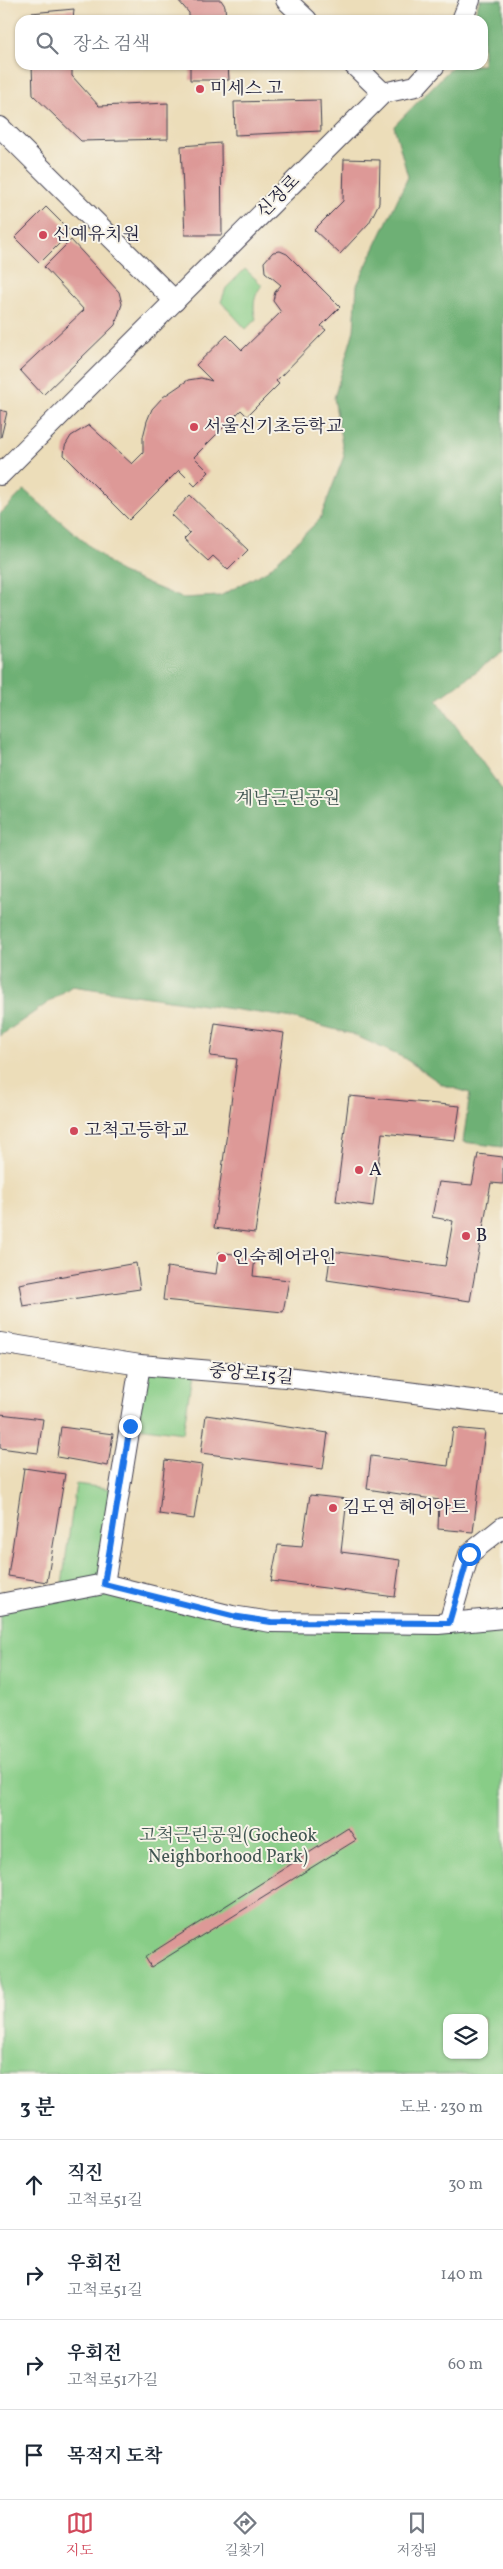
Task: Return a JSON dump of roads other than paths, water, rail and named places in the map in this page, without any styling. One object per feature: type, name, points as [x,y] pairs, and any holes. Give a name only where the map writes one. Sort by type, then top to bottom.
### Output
[{"type":"street","points":[[286,0],[302,15]]},
{"type":"street","points":[[464,15],[470,0]]},
{"type":"street","points":[[359,70],[383,93],[416,86],[430,70]]},
{"type":"street","name":"신정로","points":[[0,475],[383,93]]},
{"type":"street","points":[[0,127],[175,301]]},
{"type":"street","name":"중앙로15길","points":[[0,1343],[140,1365],[286,1377],[503,1404]]},
{"type":"street","points":[[104,1584],[140,1365]]},
{"type":"street","points":[[449,1623],[469,1554],[503,1527]]},
{"type":"street","points":[[0,1604],[104,1584],[232,1616],[271,1622],[449,1623],[503,1618]]},
{"type":"place","name":"미세스 고","points":[[200,89]]},
{"type":"place","name":"신예유치원","points":[[43,235]]},
{"type":"place","name":"서울신기초등학교","points":[[194,427]]},
{"type":"place","name":"고척고등학교","points":[[74,1131]]},
{"type":"place","name":"A","points":[[359,1170]]},
{"type":"place","name":"B","points":[[466,1236]]},
{"type":"place","name":"인숙헤어라인","points":[[222,1258]]},
{"type":"place","name":"김도연 헤어아트","points":[[333,1508]]},
{"type":"park label","name":"계남근린공원","points":[[288,799]]},
{"type":"park label","name":"고척근린공원(Gocheok Neighborhood Park)","points":[[228,1846]]}]
